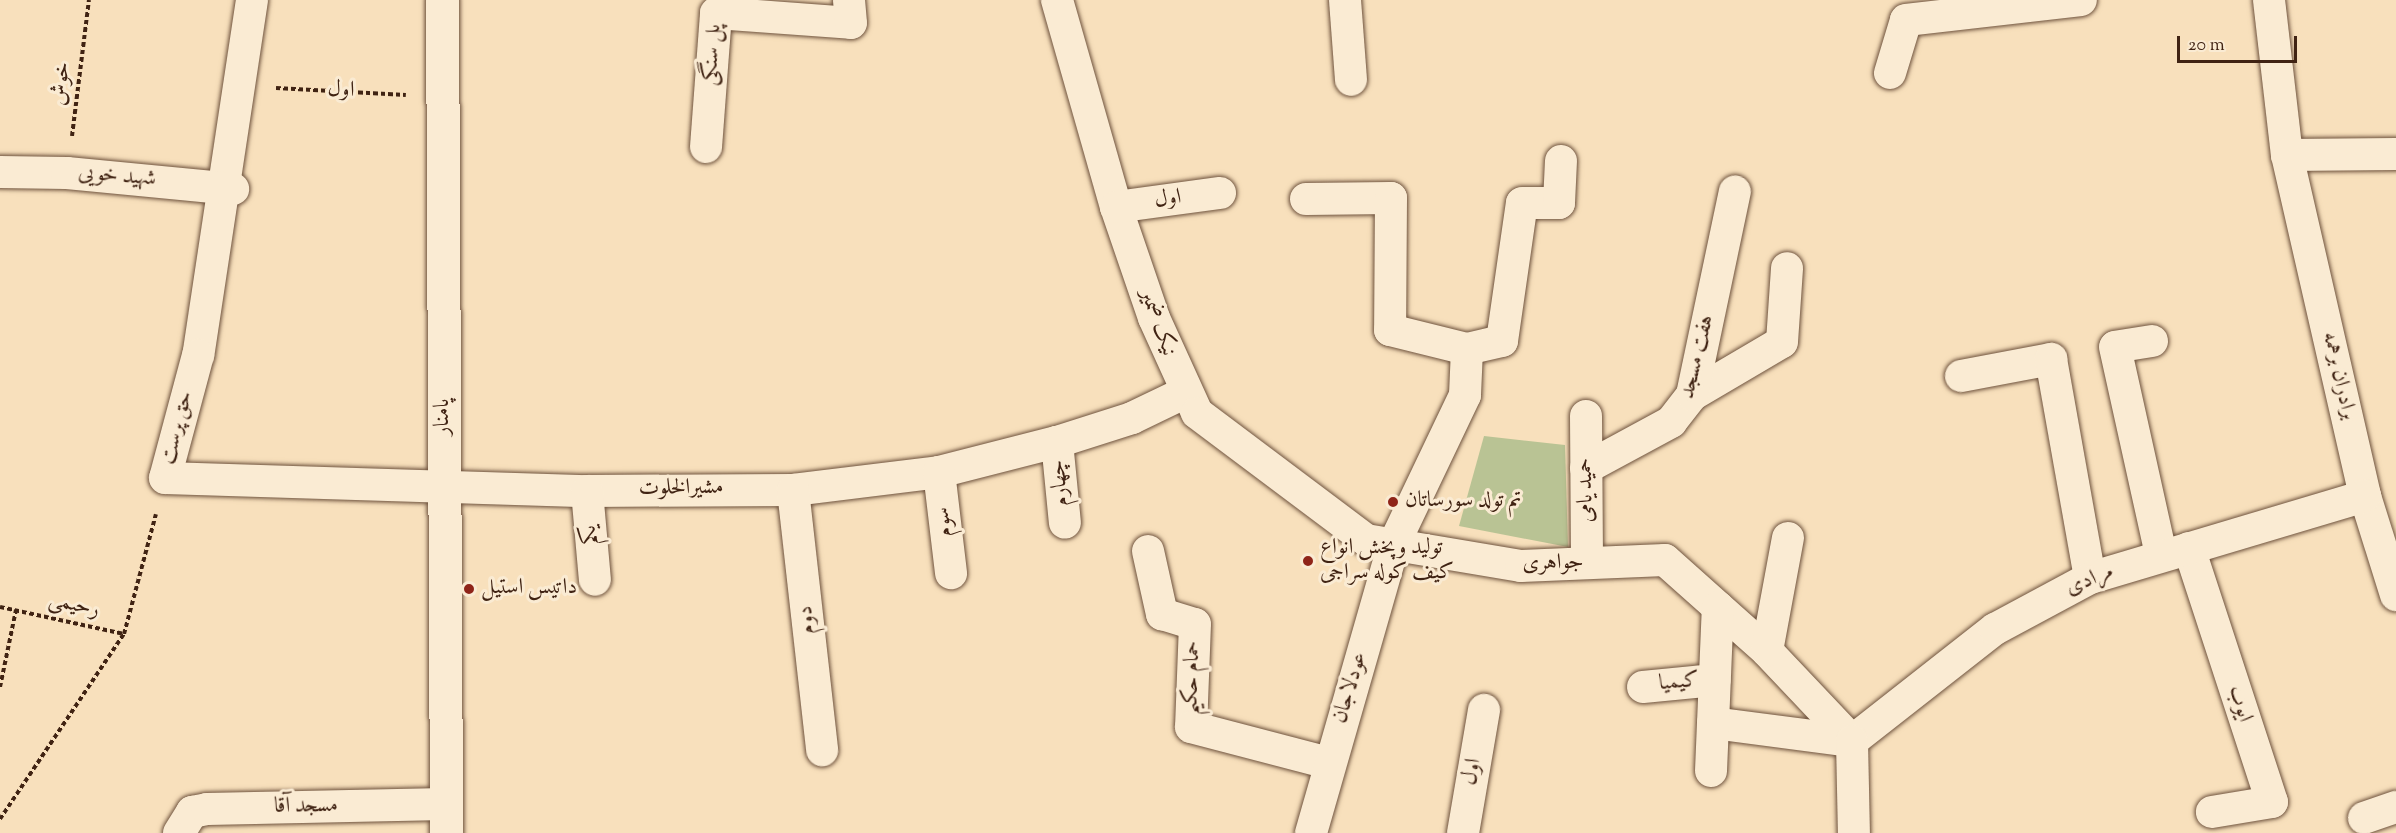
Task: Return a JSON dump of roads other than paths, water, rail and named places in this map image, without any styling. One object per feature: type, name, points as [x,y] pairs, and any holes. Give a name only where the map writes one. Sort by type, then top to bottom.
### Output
[{"type":"street","name":"حق پرست","points":[[165,478],[198,355],[228,188],[239,86],[252,0]]},
{"type":"street","name":"پامنار","points":[[442,0],[446,818]]},
{"type":"street","name":"پل سنگی","points":[[706,147],[716,7],[851,23],[849,0]]},
{"type":"street","points":[[1345,0],[1351,80]]},
{"type":"street","points":[[1890,73],[1905,20],[2081,0]]},
{"type":"street","name":"برادران برهمه","points":[[2269,0],[2287,155],[2366,496],[2396,595]]},
{"type":"street","name":"نیک ضمیر","points":[[1064,1],[1116,207],[1184,393],[1214,428],[1334,520],[1366,540],[1394,544]]},
{"type":"street","points":[[2287,155],[2396,154]]},
{"type":"street","points":[[1306,199],[1391,198],[1390,330],[1467,349],[1502,341],[1521,203],[1559,203],[1561,161]]},
{"type":"street","name":"شهید خویی","points":[[0,172],[67,173],[228,188]]},
{"type":"street","name":"هفت مسجد","points":[[1587,468],[1671,422],[1692,395],[1735,191]]},
{"type":"street","name":"اول","points":[[1116,207],[1220,193]]},
{"type":"street","points":[[1692,395],[1782,342],[1787,268]]},
{"type":"street","points":[[2152,341],[2115,348],[2175,551]]},
{"type":"street","points":[[1394,544],[1465,395],[1467,349]]},
{"type":"street","points":[[1961,376],[2051,359],[2091,578]]},
{"type":"street","name":"مشیرالخلوت","points":[[165,478],[587,491],[794,490],[939,472],[1057,442],[1184,393]]},
{"type":"street","name":"حمید یامی","points":[[1586,416],[1587,563]]},
{"type":"street","name":"چهارم","points":[[1057,442],[1065,523]]},
{"type":"street","name":"سوم","points":[[939,472],[951,573]]},
{"type":"street","name":"دوم","points":[[794,490],[822,750]]},
{"type":"street","name":"یکم","points":[[587,491],[595,580]]},
{"type":"street","name":"مرادی","points":[[1852,741],[1995,629],[2091,578],[2175,551],[2366,496]]},
{"type":"street","points":[[1767,651],[1788,538]]},
{"type":"street","name":"جواهری","points":[[1394,544],[1521,566],[1665,560],[1767,651],[1852,741]]},
{"type":"street","name":"عودلاجان","points":[[1311,833],[1328,763],[1394,544]]},
{"type":"street","name":"حمام حکیم","points":[[1148,551],[1162,614],[1196,624],[1191,727],[1328,763]]},
{"type":"street","name":"ایوب","points":[[2175,551],[2271,802],[2212,812]]},
{"type":"street","points":[[1711,771],[1718,607]]},
{"type":"street","name":"کیمیا","points":[[1643,687],[1715,680]]},
{"type":"street","name":"اول","points":[[1463,833],[1484,711]]},
{"type":"street","points":[[1713,723],[1852,741],[1854,833]]},
{"type":"street","points":[[2364,818],[2396,807]]},
{"type":"street","name":"مسجد آقا","points":[[179,833],[192,812],[207,809],[446,818]]},
{"type":"place","name":"تم تولد سورساتان","points":[[1393,502]]},
{"type":"place","name":"تولید وپخش انواع کیف کوله سراجی","points":[[1308,561]]},
{"type":"place","name":"داتیس استیل","points":[[469,589]]}]
